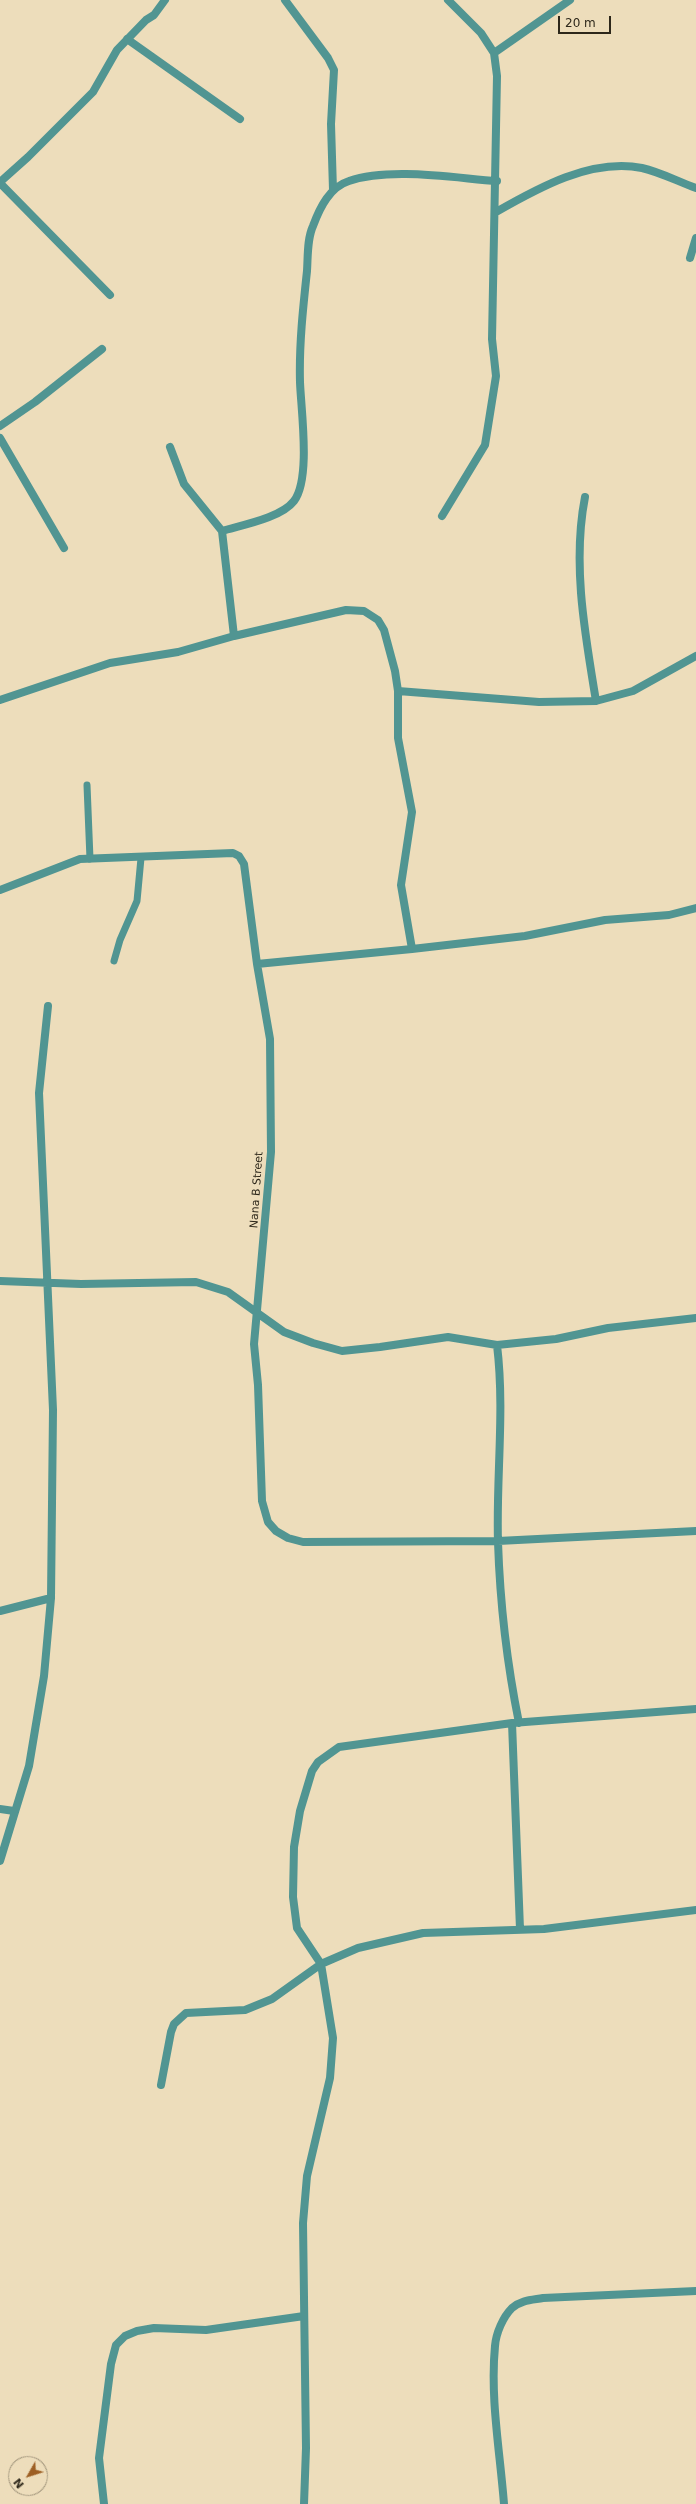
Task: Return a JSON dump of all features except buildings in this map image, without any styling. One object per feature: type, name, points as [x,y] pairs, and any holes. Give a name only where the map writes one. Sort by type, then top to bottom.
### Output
[{"type":"street","points":[[110,295],[0,182],[28,158],[93,92],[118,50],[127,39],[154,15],[165,0]]},
{"type":"street","points":[[285,0],[328,58],[334,70],[331,124],[333,190]]},
{"type":"street","points":[[442,516],[485,445],[496,376],[492,339],[498,107],[494,53],[481,33],[448,0]]},
{"type":"street","points":[[494,53],[570,0]]},
{"type":"street","points":[[127,39],[240,119]]},
{"type":"street","points":[[496,212],[528,194],[573,175],[610,166],[642,168],[696,188]]},
{"type":"street","points":[[222,532],[279,513],[294,501],[301,484],[304,442],[300,381],[301,337],[310,236],[321,209],[333,190],[349,181],[388,174],[497,181]]},
{"type":"street","points":[[690,258],[696,238]]},
{"type":"street","points":[[0,426],[36,402],[102,349]]},
{"type":"street","points":[[0,438],[64,548]]},
{"type":"street","points":[[170,447],[184,484],[222,532],[234,636]]},
{"type":"street","points":[[585,497],[580,525],[580,590],[596,701]]},
{"type":"street","points":[[0,700],[110,663],[178,652],[234,636],[346,610],[364,611],[378,620],[384,630],[398,691],[398,738],[412,812],[401,885],[412,950]]},
{"type":"street","points":[[398,691],[539,702],[596,701],[633,691],[696,656]]},
{"type":"street","name":"Nana B Street","points":[[141,858],[233,853],[239,856],[244,864],[257,964],[270,1039],[271,1145],[258,1315],[254,1344],[258,1385],[262,1501],[268,1522],[276,1530],[288,1538],[303,1542],[498,1541]]},
{"type":"street","points":[[0,890],[80,859],[141,858]]},
{"type":"street","points":[[257,964],[412,950],[525,936],[605,920],[669,914],[696,908]]},
{"type":"street","points":[[0,1861],[14,1811],[29,1766],[44,1676],[51,1598],[53,1410],[39,1093],[48,1006]]},
{"type":"street","points":[[0,1281],[48,1283],[196,1282],[228,1292],[258,1315],[284,1332],[313,1344],[342,1350],[380,1347],[448,1337],[496,1345],[556,1339],[608,1328],[696,1318]]},
{"type":"street","points":[[496,1345],[500,1399],[498,1541],[509,1675],[515,1723],[520,1929]]},
{"type":"street","points":[[498,1541],[696,1531]]},
{"type":"street","points":[[0,1611],[51,1598]]},
{"type":"street","points":[[304,2504],[306,2448],[302,2223],[307,2176],[330,2078],[332,2038],[321,1964],[297,1928],[293,1897],[294,1847],[300,1811],[312,1771],[318,1762],[339,1746],[515,1723],[696,1709]]},
{"type":"street","points":[[0,1809],[14,1811]]},
{"type":"street","points":[[161,2086],[171,2032],[179,2018],[186,2013],[245,2010],[272,1999],[321,1964],[358,1948],[423,1933],[544,1929],[696,1910]]},
{"type":"street","points":[[504,2504],[494,2382],[495,2345],[501,2324],[512,2308],[524,2300],[543,2298],[696,2291]]},
{"type":"street","points":[[104,2504],[99,2458],[108,2388],[116,2345],[125,2336],[137,2331],[154,2328],[206,2330],[304,2316]]},
{"type":"lane","points":[[87,785],[90,859]]},
{"type":"lane","points":[[114,961],[120,940],[137,901],[141,858]]}]
